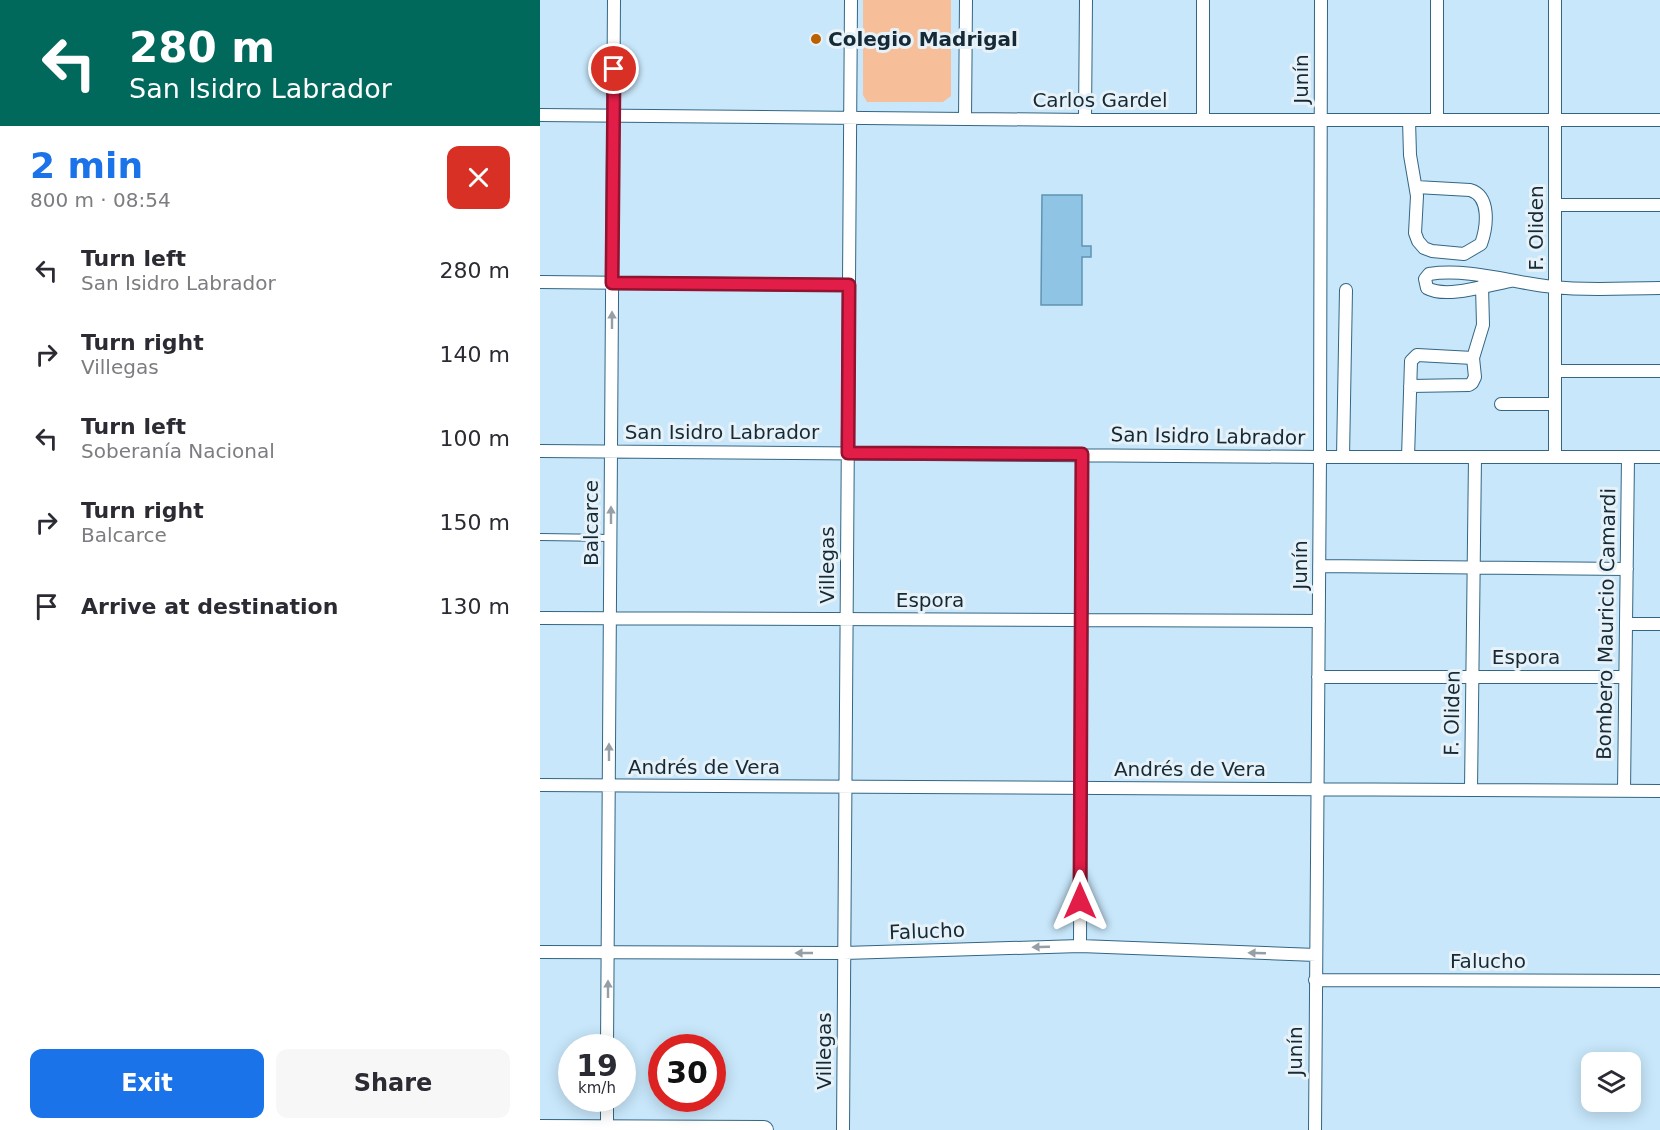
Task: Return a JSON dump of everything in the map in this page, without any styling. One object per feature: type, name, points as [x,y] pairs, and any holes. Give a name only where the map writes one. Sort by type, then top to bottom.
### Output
[{"type":"street","name":"Balcarce","points":[[607,1034],[614,0]]},
{"type":"street","name":"Villegas","points":[[843,1130],[851,0]]},
{"type":"street","points":[[965,119],[966,0]]},
{"type":"street","points":[[1085,120],[1086,0]]},
{"type":"street","points":[[1203,0],[1203,120]]},
{"type":"street","name":"Junín","points":[[1314,1130],[1319,621],[1321,0]]},
{"type":"street","points":[[1437,0],[1437,120]]},
{"type":"street","name":"F. Oliden","points":[[1555,0],[1555,457]]},
{"type":"street","name":"Carlos Gardel","points":[[540,115],[1085,120],[1660,120]]},
{"type":"street","points":[[1409,120],[1410,155],[1416,187],[1415,233],[1418,241],[1424,248],[1432,251],[1464,254],[1481,244],[1485,235],[1485,205],[1477,192],[1470,189],[1416,187]]},
{"type":"street","points":[[1556,205],[1660,205]]},
{"type":"street","points":[[1509,280],[1456,292],[1435,292],[1427,288],[1425,279],[1429,274],[1471,274],[1509,280],[1555,288],[1660,288]]},
{"type":"street","points":[[540,282],[849,285]]},
{"type":"street","points":[[1410,386],[1468,385],[1472,383],[1473,358],[1483,325],[1482,286]]},
{"type":"street","points":[[1343,457],[1346,290]]},
{"type":"street","points":[[1408,457],[1411,361],[1417,355],[1473,358]]},
{"type":"street","points":[[1555,371],[1660,371]]},
{"type":"street","points":[[1501,404],[1555,404]]},
{"type":"street","name":"San Isidro Labrador","points":[[540,451],[1320,457],[1660,457]]},
{"type":"street","points":[[1080,946],[1082,454]]},
{"type":"street","name":"F. Oliden","points":[[1471,790],[1475,457]]},
{"type":"street","name":"Bombero Mauricio Camardi","points":[[1624,791],[1628,457]]},
{"type":"street","points":[[1319,566],[1627,569]]},
{"type":"street","name":"Espora","points":[[540,618],[1319,621]]},
{"type":"street","points":[[1626,624],[1660,624]]},
{"type":"street","name":"Espora","points":[[1318,677],[1625,677]]},
{"type":"street","name":"Andrés de Vera","points":[[540,785],[1660,791]]},
{"type":"street","name":"Falucho","points":[[540,952],[844,953],[1080,946],[1316,955]]},
{"type":"street","name":"Falucho","points":[[1315,980],[1660,981]]},
{"type":"street","points":[[607,1112],[607,1130]]},
{"type":"street","points":[[540,1129],[764,1130]]},
{"type":"lane","points":[[540,537],[611,538]]},
{"type":"shaded area","points":[[863,0],[951,0],[951,96],[943,102],[867,102],[863,95]]},
{"type":"building","points":[[1042,195],[1082,195],[1082,246],[1091,246],[1091,257],[1082,257],[1082,305],[1041,305]]},
{"type":"place","name":"Colegio Madrigal","points":[[816,39]]},
{"type":"route","points":[[614,69],[612,283],[849,285],[848,453],[1082,454],[1080,901]]}]
